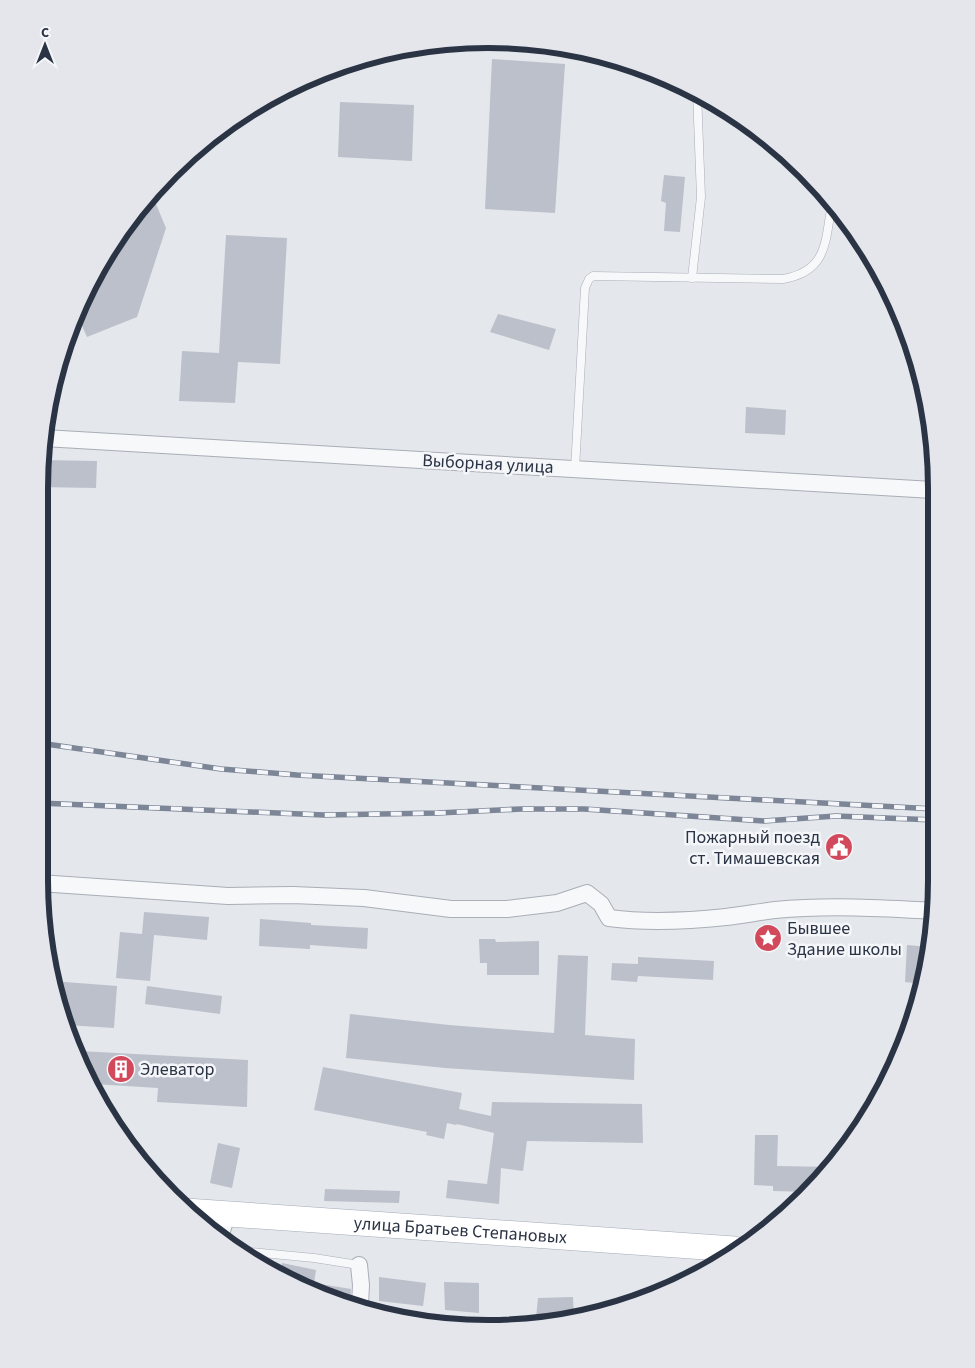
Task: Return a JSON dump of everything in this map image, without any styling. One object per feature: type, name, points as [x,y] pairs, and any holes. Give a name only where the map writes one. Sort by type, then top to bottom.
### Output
[{"type":"main road","name":"улица Братьев Степановых","points":[[208,1220],[223,1226],[728,1249]]},
{"type":"street","name":"Выборная улица","points":[[50,438],[928,490]]},
{"type":"street","points":[[48,884],[228,896],[364,898],[451,909],[507,909],[558,903],[586,893],[601,904],[609,918],[633,921],[718,917],[775,910],[818,908],[927,910]]},
{"type":"street","points":[[358,1265],[361,1285],[360,1302]]},
{"type":"lane","points":[[692,278],[701,198],[697,101]]},
{"type":"lane","points":[[575,469],[585,288],[589,279],[593,276],[783,279],[797,277],[814,266],[823,250],[830,215]]},
{"type":"lane","points":[[252,1252],[314,1258],[358,1265]]},
{"type":"building","points":[[492,59],[565,64],[555,213],[485,209]]},
{"type":"building","points":[[340,102],[414,105],[412,161],[338,157]]},
{"type":"building","points":[[664,175],[685,177],[680,232],[664,231],[666,203],[661,201]]},
{"type":"building","points":[[154,200],[166,228],[137,317],[87,337],[80,322],[93,293],[106,267],[138,220]]},
{"type":"building","points":[[226,235],[287,238],[280,364],[238,362],[235,403],[179,401],[182,351],[219,353]]},
{"type":"building","points":[[498,314],[556,329],[549,350],[490,332]]},
{"type":"building","points":[[746,407],[786,410],[785,435],[745,433]]},
{"type":"building","points":[[48,460],[97,461],[96,488],[48,487]]},
{"type":"building","points":[[144,912],[209,917],[207,940],[154,935],[150,981],[116,978],[120,932],[142,934]]},
{"type":"building","points":[[260,919],[311,923],[311,925],[368,928],[367,949],[310,945],[310,949],[259,946]]},
{"type":"building","points":[[479,939],[495,939],[496,942],[539,941],[539,975],[487,975],[487,963],[480,963]]},
{"type":"building","points":[[907,945],[922,946],[915,983],[905,982]]},
{"type":"building","points":[[558,955],[588,956],[585,1035],[635,1039],[634,1080],[445,1068],[346,1058],[350,1014],[449,1025],[554,1033]]},
{"type":"building","points":[[638,957],[714,961],[713,980],[638,976],[637,982],[611,980],[612,963],[638,964]]},
{"type":"building","points":[[59,982],[117,986],[114,1028],[72,1025]]},
{"type":"building","points":[[147,986],[222,996],[220,1014],[145,1004]]},
{"type":"building","points":[[82,1051],[248,1060],[247,1107],[157,1102],[158,1088],[98,1084]]},
{"type":"building","points":[[323,1067],[462,1093],[459,1109],[491,1116],[492,1102],[642,1104],[643,1143],[527,1141],[523,1171],[501,1168],[499,1204],[446,1198],[448,1180],[487,1184],[494,1133],[447,1123],[444,1139],[426,1135],[427,1132],[314,1110]]},
{"type":"building","points":[[755,1135],[778,1135],[777,1166],[821,1167],[799,1192],[773,1191],[773,1186],[754,1185]]},
{"type":"building","points":[[218,1143],[240,1148],[232,1188],[210,1183]]},
{"type":"building","points":[[325,1189],[400,1191],[399,1203],[324,1201]]},
{"type":"building","points":[[282,1263],[316,1270],[314,1283],[351,1289],[350,1298],[319,1287],[278,1268],[281,1268]]},
{"type":"building","points":[[379,1277],[426,1283],[423,1306],[379,1301]]},
{"type":"building","points":[[444,1282],[479,1283],[479,1313],[445,1310]]},
{"type":"building","points":[[573,1297],[574,1312],[536,1318],[538,1298]]},
{"type":"railway","points":[[48,744],[221,769],[297,775],[928,809]]},
{"type":"railway","points":[[48,803],[324,815],[584,809],[764,821],[836,816],[928,820]]},
{"type":"place","name":"Пожарный поезд ст. Тимашевская","points":[[839,847]]},
{"type":"place","name":"Бывшее Здание школы","points":[[768,938]]},
{"type":"place","name":"Элеватор","points":[[121,1069]]}]
